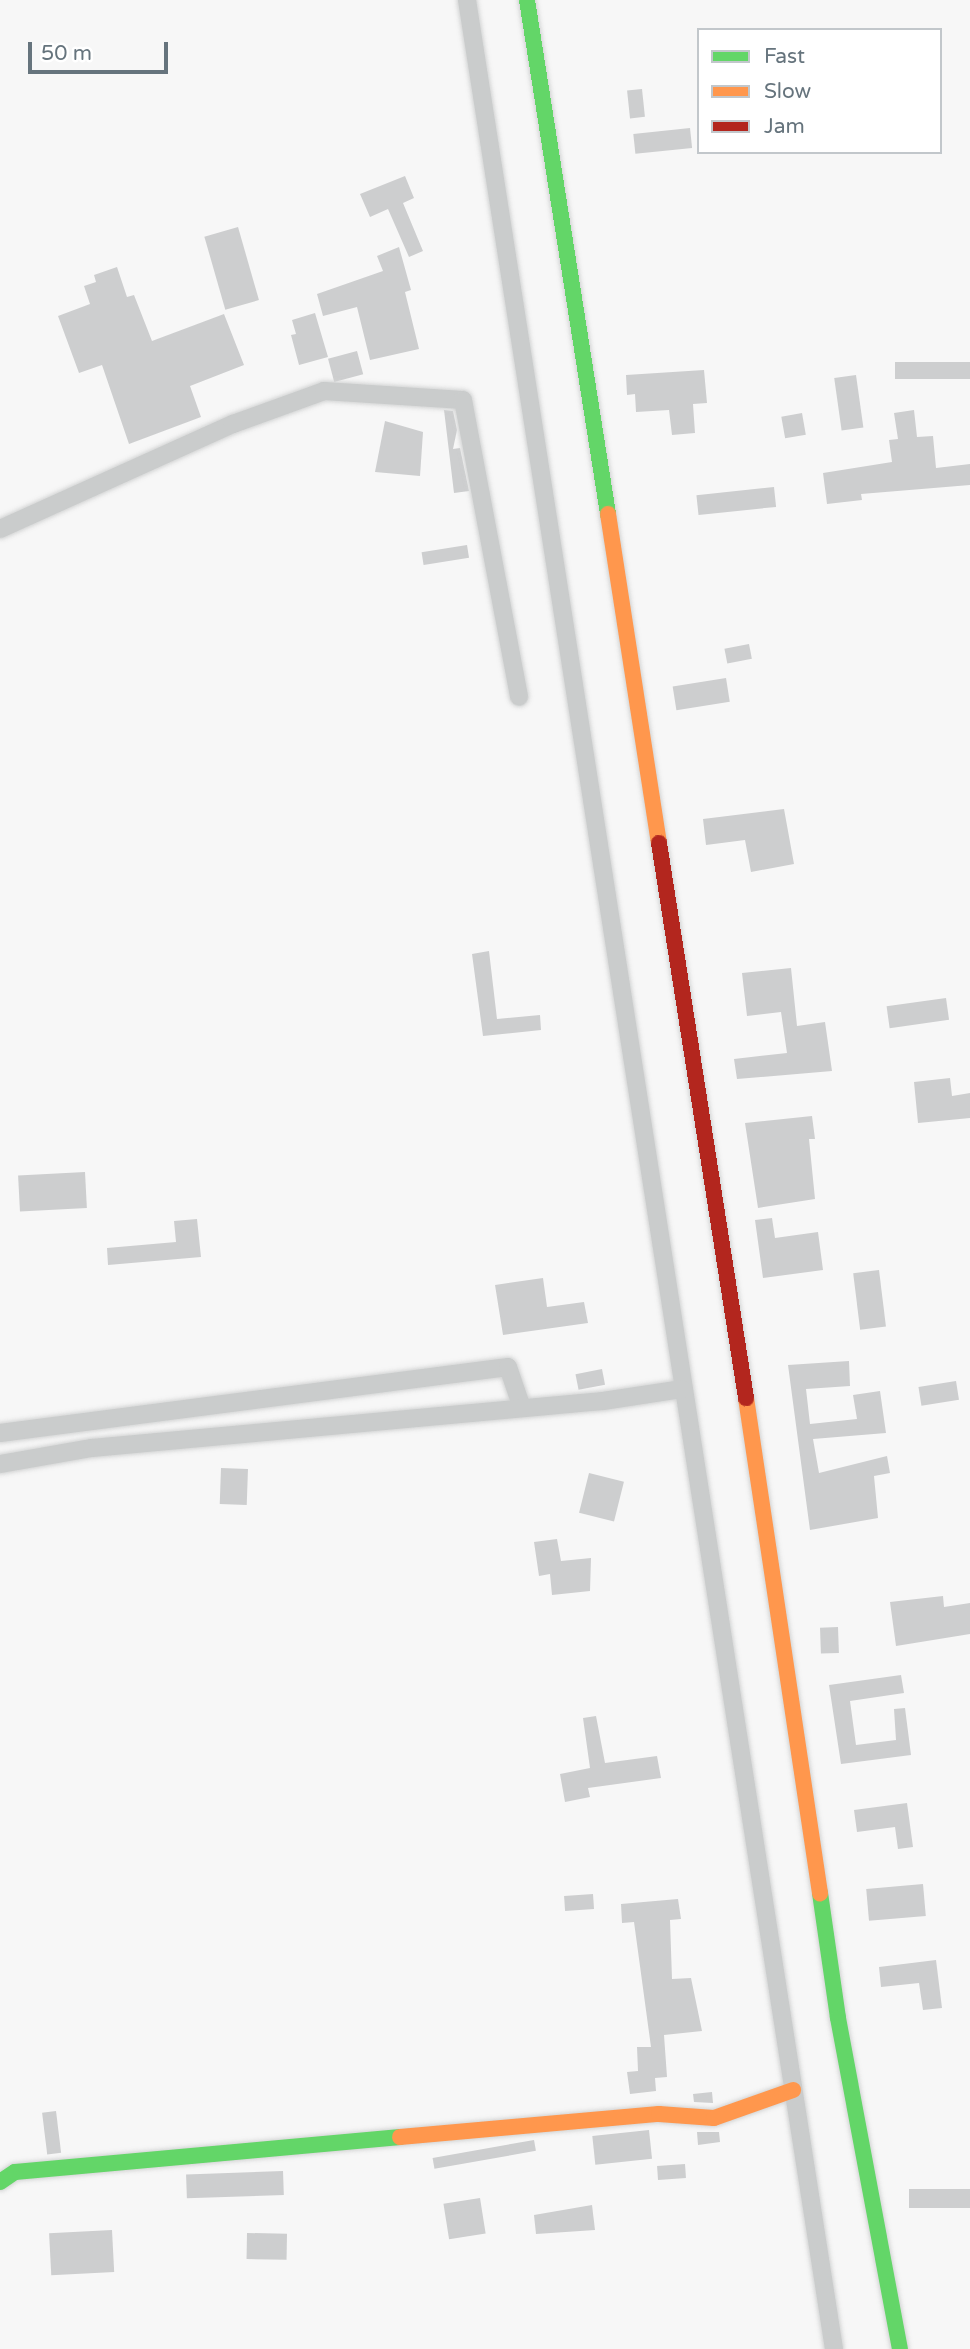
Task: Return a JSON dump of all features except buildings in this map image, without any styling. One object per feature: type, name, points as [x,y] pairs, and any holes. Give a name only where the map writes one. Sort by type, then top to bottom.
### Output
[{"type":"street","points":[[467,0],[681,1389],[834,2349]]},
{"type":"street","points":[[527,0],[739,1348],[838,2018],[900,2349]]},
{"type":"street","points":[[0,529],[233,424],[324,391],[463,400],[519,696]]},
{"type":"street","points":[[0,1433],[508,1367],[521,1405]]},
{"type":"street","points":[[0,1464],[92,1448],[521,1405],[603,1401],[681,1389]]},
{"type":"street","points":[[0,2182],[15,2172],[439,2133],[659,2114],[714,2118],[793,2090]]},
{"type":"traffic: fast","points":[[527,0],[608,514]]},
{"type":"traffic: fast","points":[[820,1893],[838,2018],[900,2349]]},
{"type":"traffic: fast","points":[[0,2182],[15,2172],[400,2137]]},
{"type":"traffic: slow","points":[[608,514],[659,843]]},
{"type":"traffic: slow","points":[[746,1398],[820,1893]]},
{"type":"traffic: slow","points":[[400,2137],[659,2114],[714,2118],[793,2090]]},
{"type":"traffic: jam","points":[[659,843],[746,1398]]}]
